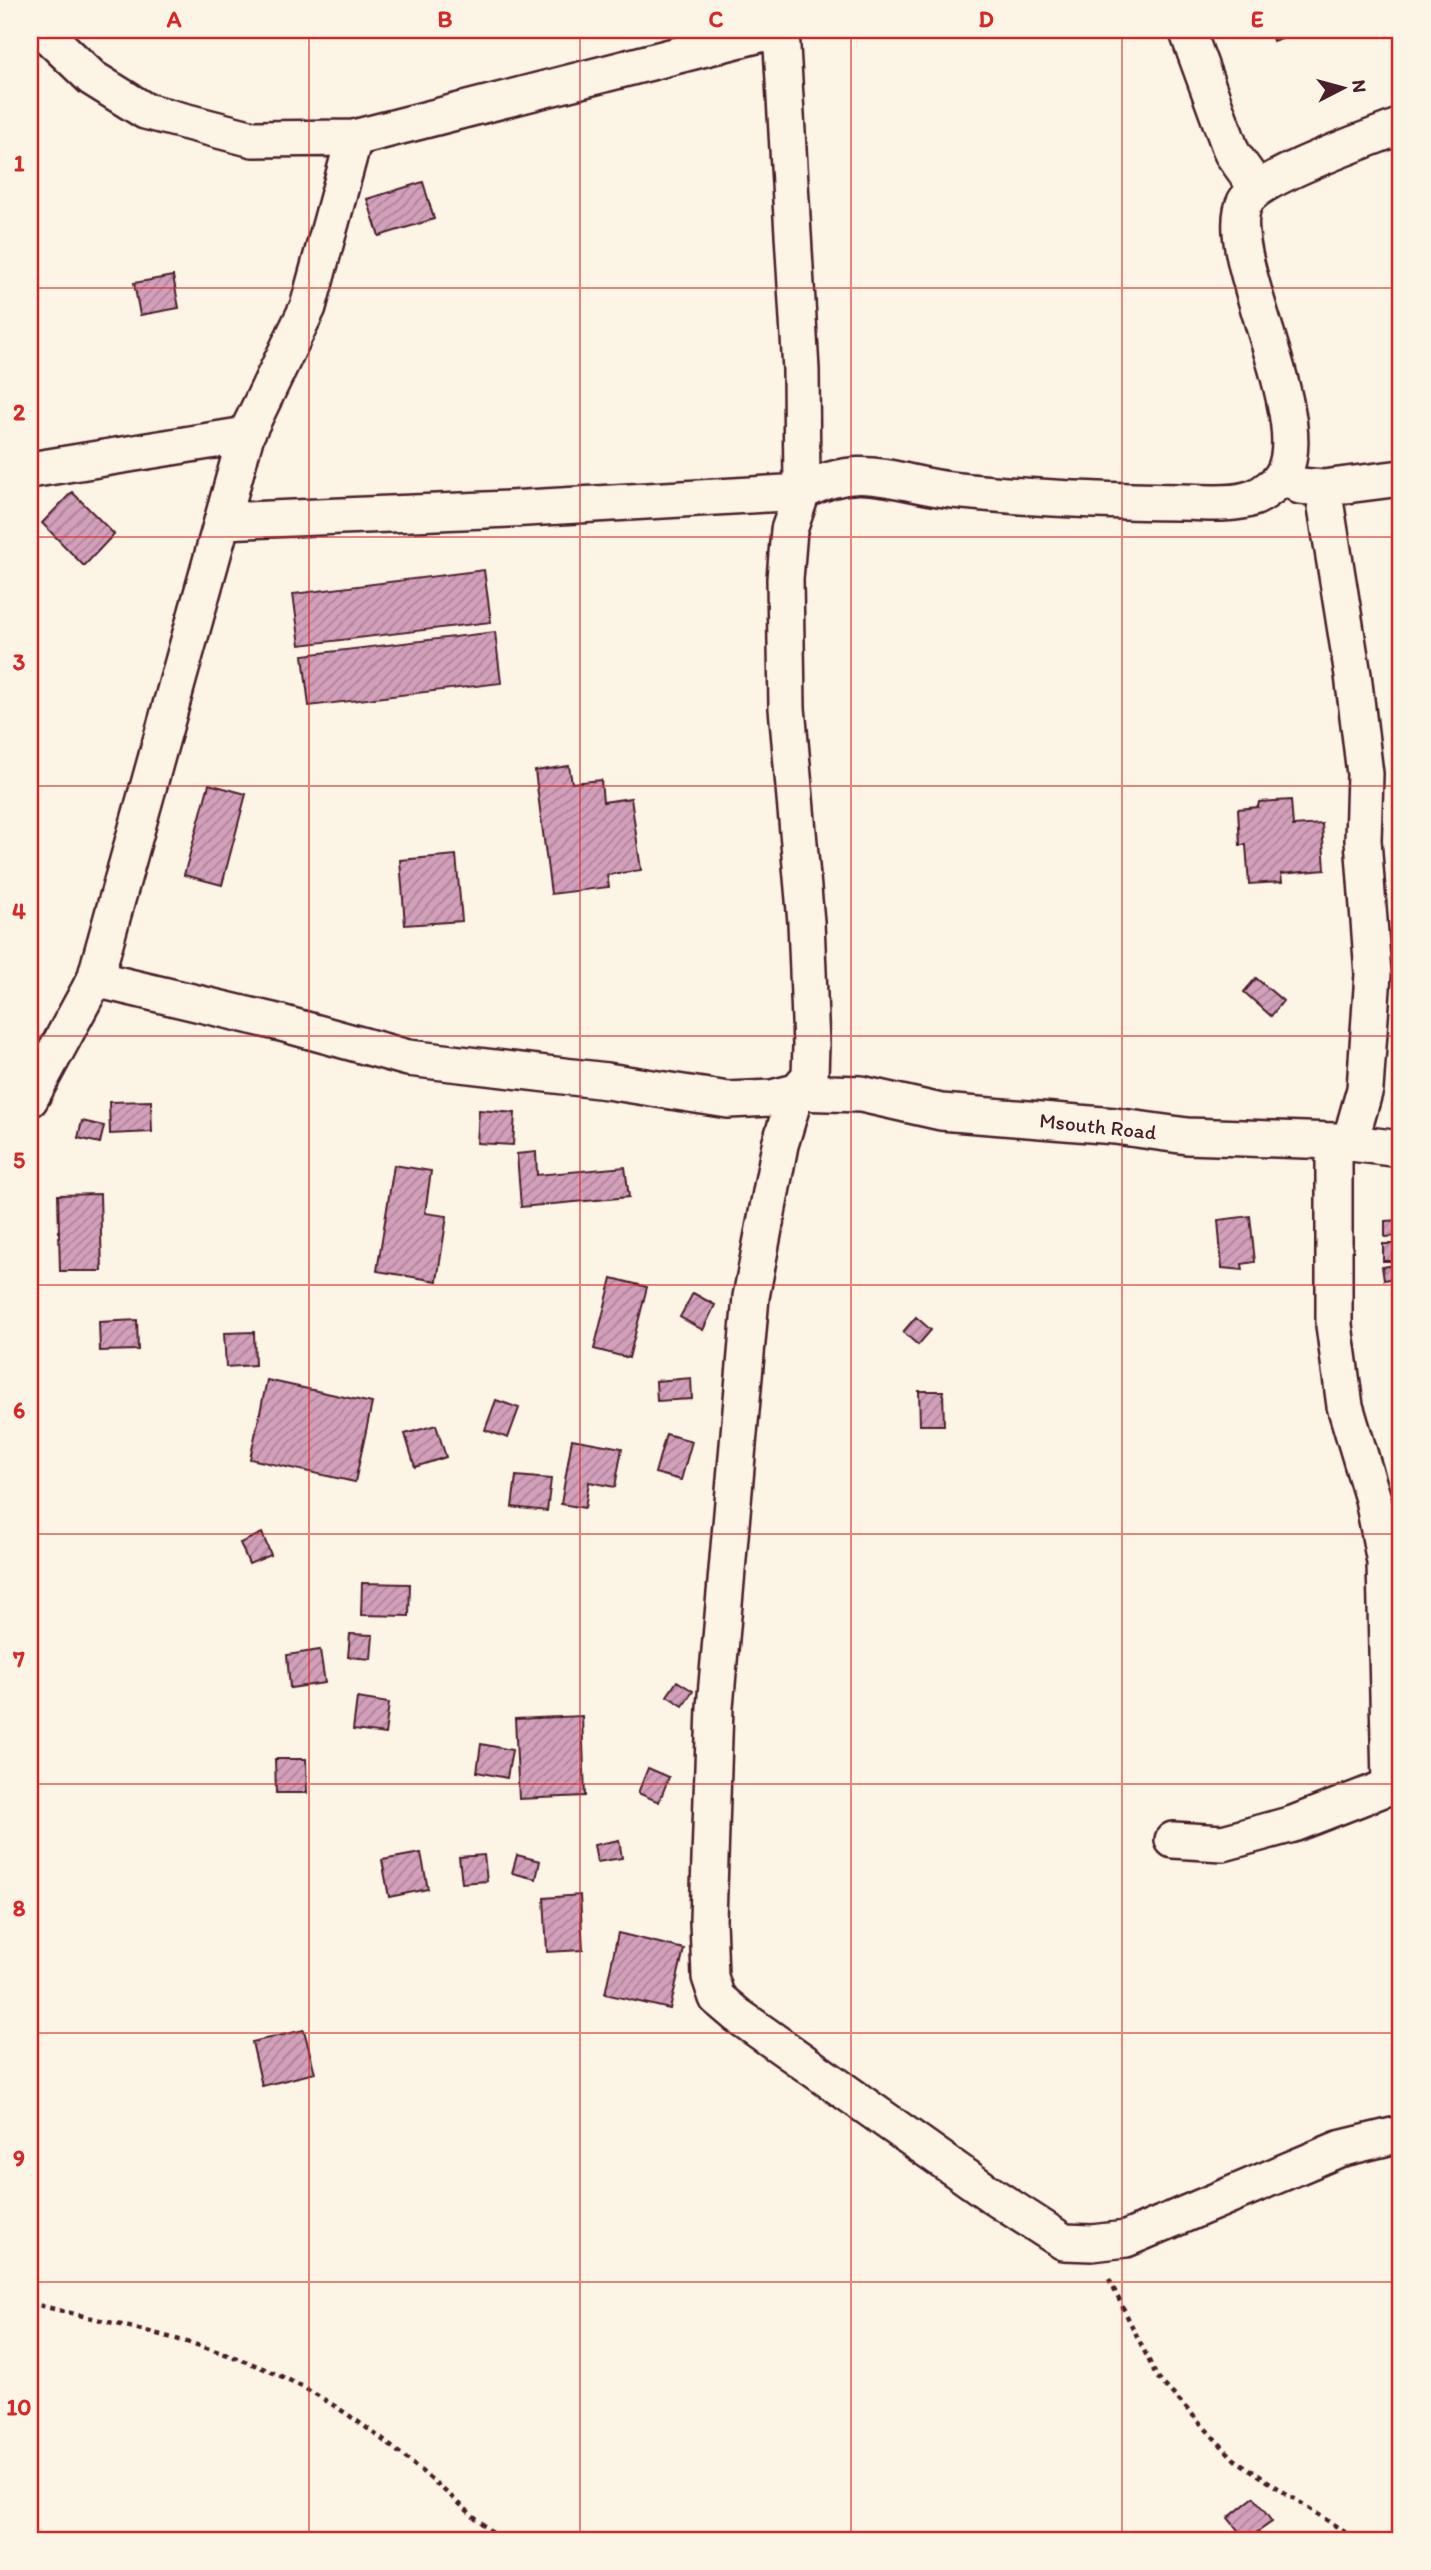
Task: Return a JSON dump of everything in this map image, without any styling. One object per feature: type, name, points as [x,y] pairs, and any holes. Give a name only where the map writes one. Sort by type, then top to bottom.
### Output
[{"type":"street","points":[[42,30],[92,78],[145,111],[253,139],[354,138],[776,30]]},
{"type":"street","points":[[782,30],[801,370],[802,492],[789,530],[785,579],[788,708],[806,922],[810,1076],[796,1092],[780,1145],[751,1297],[723,1586],[715,1707],[708,1920],[712,1988],[717,1998],[737,2015],[993,2196],[1064,2242],[1092,2244],[1126,2239],[1339,2149],[1401,2134]]},
{"type":"street","points":[[1187,30],[1232,153],[1257,188]]},
{"type":"street","points":[[224,521],[802,492],[822,481],[847,475],[882,475],[949,489],[1136,501],[1213,502],[1253,498],[1275,485],[1288,463],[1289,426],[1247,262],[1242,228],[1244,203],[1257,188],[1401,126]]},
{"type":"street","points":[[30,1099],[95,979],[246,435],[308,307],[354,138]]},
{"type":"street","points":[[30,470],[246,435]]},
{"type":"street","points":[[1275,485],[1323,488],[1401,478]]},
{"type":"street","points":[[1173,1840],[1223,1843],[1235,1840],[1293,1824],[1396,1783],[1385,1562],[1373,1499],[1345,1406],[1334,1325],[1342,1142],[1365,1089],[1373,974],[1363,841],[1365,774],[1353,675],[1323,488]]},
{"type":"street","name":"Msouth Road","points":[[95,979],[281,1023],[408,1058],[607,1081],[729,1100],[772,1098],[796,1092],[861,1094],[941,1112],[1115,1126],[1187,1136],[1342,1142],[1401,1149]]},
{"type":"path","points":[[1092,2244],[1157,2378],[1234,2459],[1357,2540]]},
{"type":"path","points":[[30,2303],[215,2352],[290,2381],[387,2441],[501,2540]]},
{"type":"building","points":[[1270,30],[1306,30],[1273,41]]},
{"type":"building","points":[[423,182],[434,219],[379,236],[367,199]]},
{"type":"building","points":[[173,276],[179,308],[140,315],[134,283]]},
{"type":"building","points":[[72,492],[114,534],[84,566],[42,523]]},
{"type":"building","points":[[484,570],[491,622],[300,645],[293,594]]},
{"type":"building","points":[[495,632],[501,683],[309,706],[303,655]]},
{"type":"building","points":[[569,766],[572,783],[601,780],[603,802],[631,798],[641,870],[607,875],[609,887],[551,894],[535,771]]},
{"type":"building","points":[[209,784],[246,794],[222,885],[184,875]]},
{"type":"building","points":[[1291,800],[1293,826],[1322,824],[1325,870],[1281,874],[1282,882],[1249,884],[1246,845],[1240,845],[1238,809],[1258,807],[1259,802]]},
{"type":"building","points":[[456,855],[462,921],[405,925],[400,860]]},
{"type":"building","points":[[1256,978],[1283,1001],[1271,1016],[1244,992]]},
{"type":"building","points":[[151,1101],[152,1132],[110,1134],[109,1102]]},
{"type":"building","points":[[479,1110],[515,1113],[513,1145],[477,1143]]},
{"type":"building","points":[[82,1121],[104,1126],[100,1143],[78,1138]]},
{"type":"building","points":[[536,1152],[537,1175],[625,1167],[629,1197],[521,1207],[517,1154]]},
{"type":"building","points":[[394,1165],[431,1171],[425,1213],[447,1216],[437,1281],[377,1271]]},
{"type":"building","points":[[100,1194],[102,1271],[60,1271],[58,1195]]},
{"type":"building","points":[[1250,1216],[1255,1262],[1242,1264],[1243,1270],[1222,1268],[1218,1220]]},
{"type":"building","points":[[1401,1220],[1401,1236],[1385,1237],[1385,1221]]},
{"type":"building","points":[[1383,1244],[1399,1244],[1399,1261],[1383,1261]]},
{"type":"building","points":[[1395,1265],[1397,1278],[1384,1280],[1382,1267]]},
{"type":"building","points":[[612,1278],[647,1287],[629,1358],[594,1349]]},
{"type":"building","points":[[693,1293],[715,1305],[703,1330],[680,1317]]},
{"type":"building","points":[[916,1317],[931,1330],[918,1345],[903,1332]]},
{"type":"building","points":[[137,1320],[138,1350],[100,1351],[99,1322]]},
{"type":"building","points":[[254,1332],[255,1365],[226,1367],[224,1333]]},
{"type":"building","points":[[691,1378],[692,1399],[657,1401],[656,1381]]},
{"type":"building","points":[[267,1380],[372,1403],[355,1482],[250,1459]]},
{"type":"building","points":[[919,1391],[943,1391],[944,1425],[920,1425]]},
{"type":"building","points":[[496,1400],[519,1408],[508,1438],[485,1430]]},
{"type":"building","points":[[436,1425],[446,1457],[415,1467],[405,1434]]},
{"type":"building","points":[[666,1434],[692,1441],[681,1480],[655,1473]]},
{"type":"building","points":[[572,1439],[622,1448],[615,1487],[589,1482],[585,1508],[561,1504]]},
{"type":"building","points":[[516,1476],[551,1479],[547,1511],[512,1507]]},
{"type":"building","points":[[262,1533],[271,1555],[249,1564],[240,1543]]},
{"type":"building","points":[[362,1583],[410,1584],[409,1616],[361,1615]]},
{"type":"building","points":[[350,1634],[373,1635],[371,1659],[348,1657]]},
{"type":"building","points":[[320,1650],[325,1683],[290,1688],[287,1655]]},
{"type":"building","points":[[677,1681],[693,1691],[683,1706],[667,1696]]},
{"type":"building","points":[[357,1698],[389,1703],[385,1734],[353,1730]]},
{"type":"building","points":[[582,1716],[585,1796],[519,1799],[515,1719]]},
{"type":"building","points":[[481,1744],[512,1750],[507,1778],[477,1772]]},
{"type":"building","points":[[275,1759],[306,1759],[307,1793],[276,1793]]},
{"type":"building","points":[[648,1768],[669,1777],[659,1802],[638,1793]]},
{"type":"building","points":[[619,1840],[622,1858],[597,1862],[594,1845]]},
{"type":"building","points":[[421,1853],[428,1889],[389,1897],[382,1860]]},
{"type":"building","points":[[484,1855],[487,1881],[462,1883],[459,1857]]},
{"type":"building","points":[[517,1855],[540,1861],[536,1879],[512,1873]]},
{"type":"building","points":[[580,1895],[583,1950],[547,1952],[544,1898]]},
{"type":"building","points":[[618,1933],[684,1949],[670,2009],[605,1994]]},
{"type":"building","points":[[304,2030],[315,2073],[262,2086],[252,2042]]},
{"type":"building","points":[[1254,2497],[1272,2522],[1246,2540],[1228,2518]]}]
